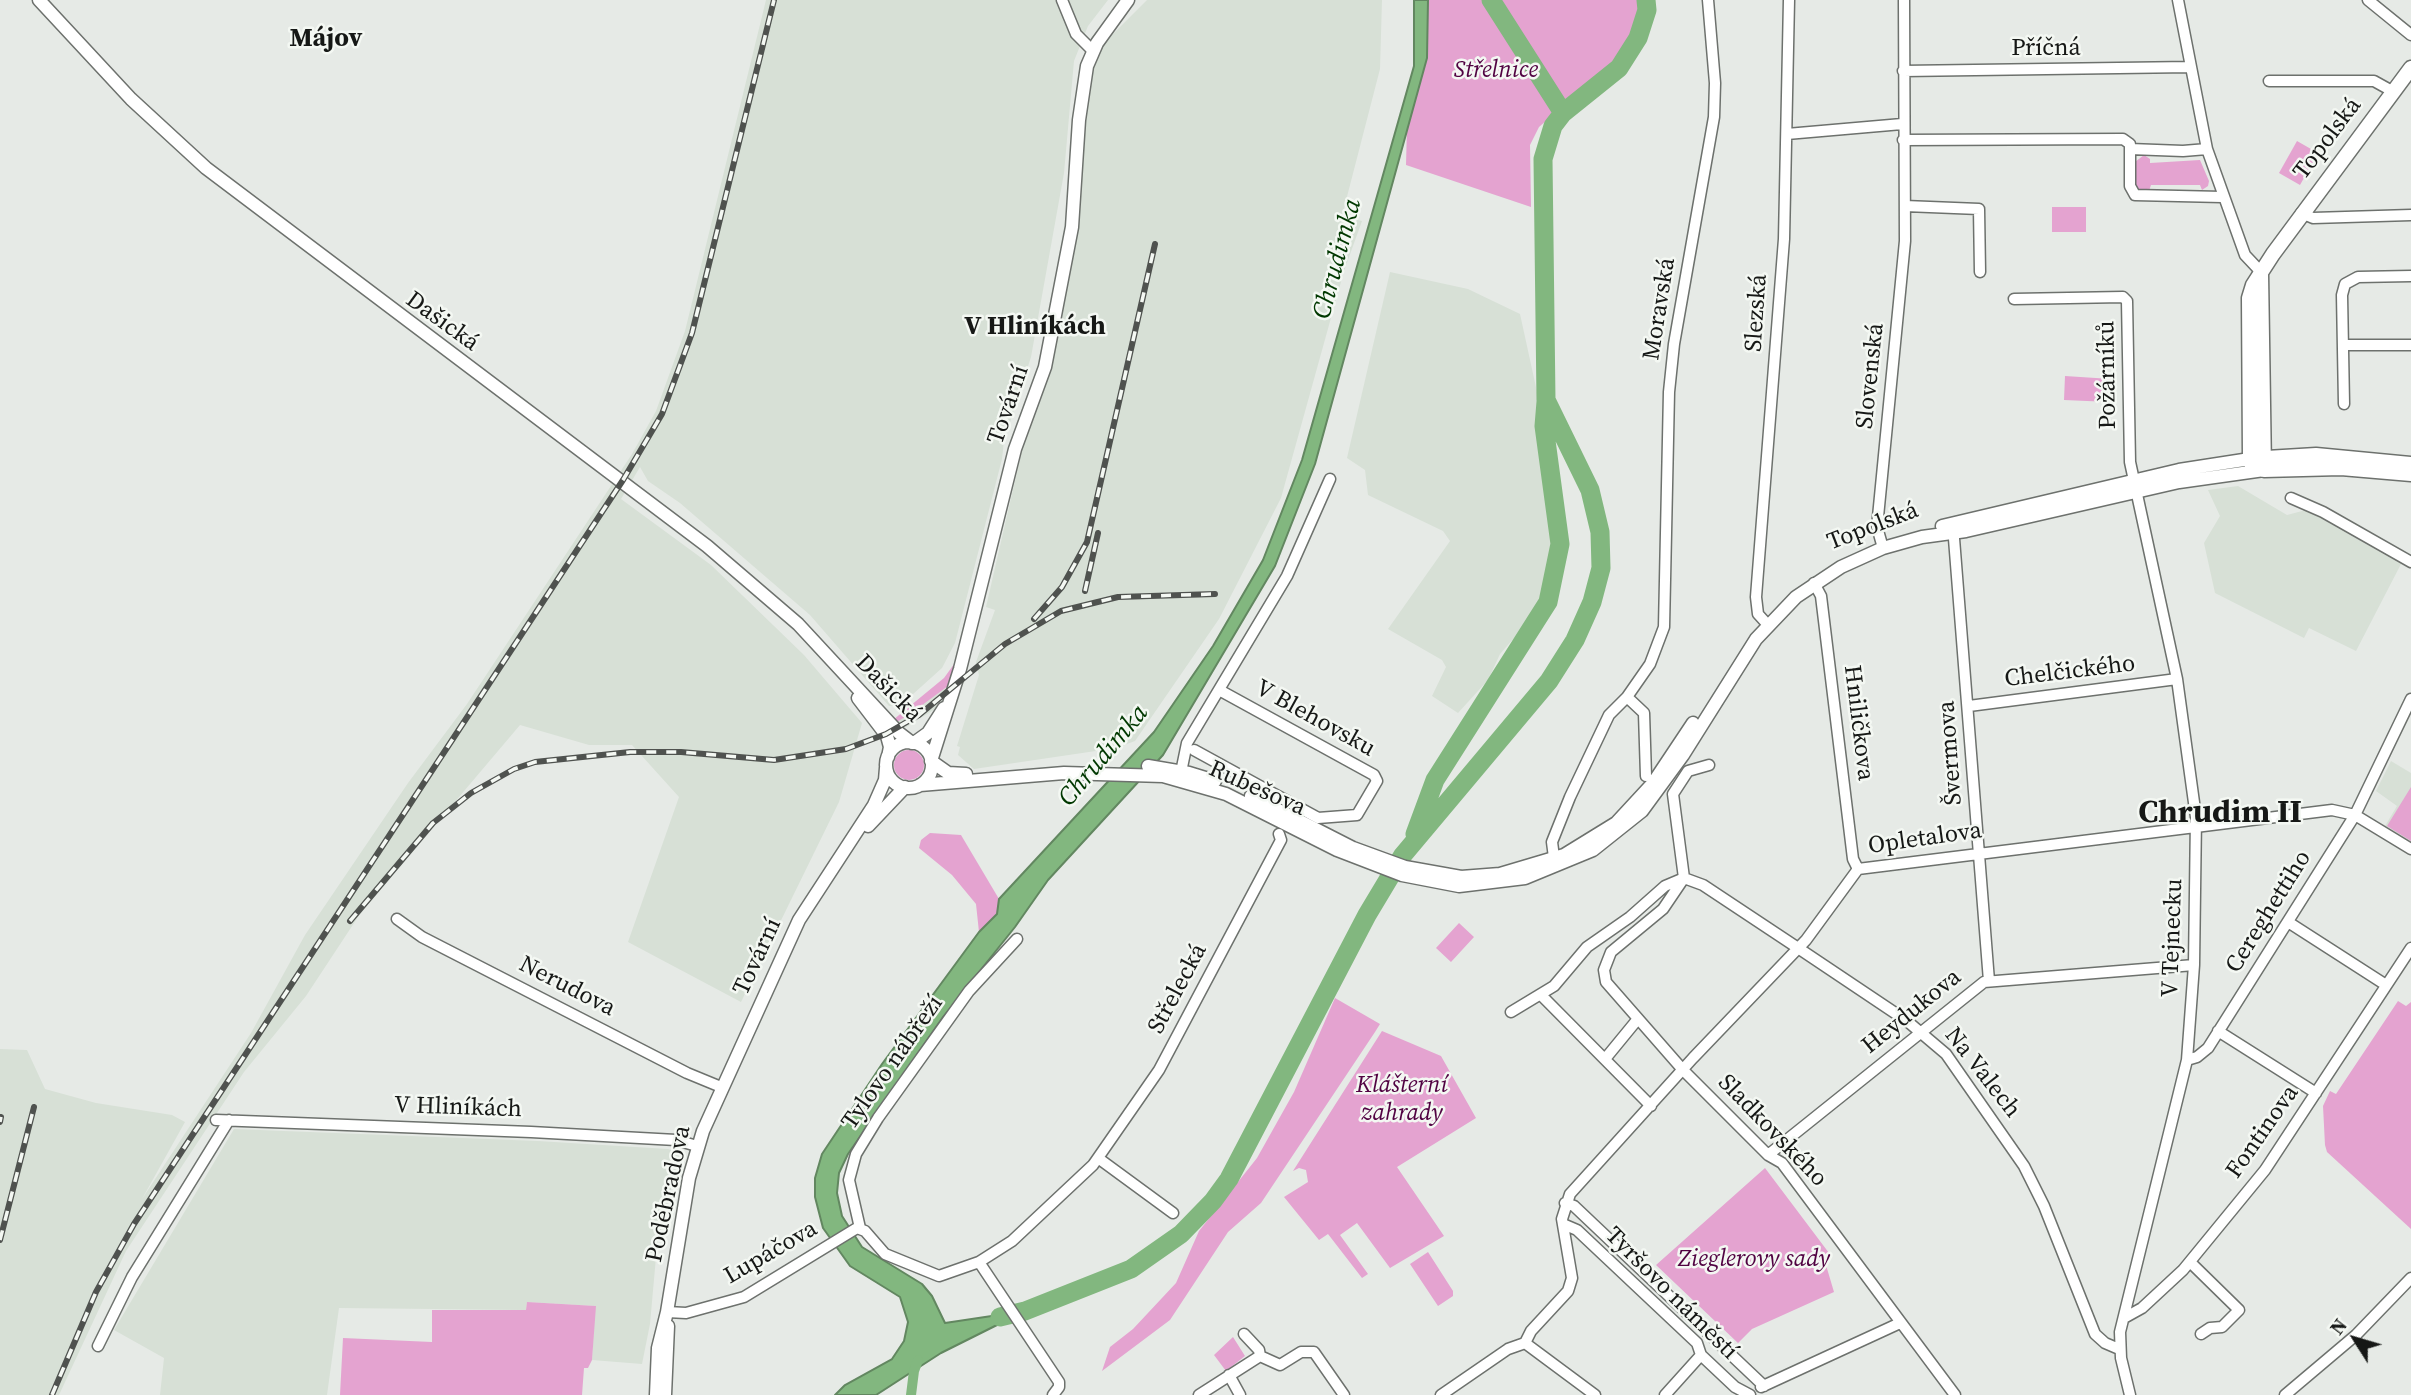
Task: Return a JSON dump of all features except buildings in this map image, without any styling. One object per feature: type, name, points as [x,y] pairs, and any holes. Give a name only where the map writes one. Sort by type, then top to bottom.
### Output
[{"type":"main road","name":"Topolská","points":[[2257,464],[2249,298],[2261,272],[2301,213],[2411,68]]},
{"type":"main road","points":[[2257,464],[2316,455],[2411,464]]},
{"type":"main road","points":[[2257,464],[2411,474]]},
{"type":"street","name":"Dašická","points":[[39,0],[131,99],[206,169],[708,546],[798,624],[899,733],[913,743]]},
{"type":"street","points":[[1062,0],[1076,34],[1093,51],[1128,0]]},
{"type":"street","name":"Moravská","points":[[1627,697],[1655,655],[1664,627],[1666,457],[1671,367],[1714,117],[1715,83],[1708,0]]},
{"type":"street","name":"Slezská","points":[[1765,623],[1758,612],[1756,597],[1784,239],[1789,0]]},
{"type":"street","name":"Slovenská","points":[[1882,546],[1877,527],[1903,265],[1904,0]]},
{"type":"street","points":[[2178,0],[2207,149],[2222,197],[2248,261],[2261,272]]},
{"type":"street","points":[[2368,0],[2411,35]]},
{"type":"street","name":"Tovární","points":[[931,761],[955,687],[1015,449],[1045,367],[1071,236],[1080,102],[1093,51]]},
{"type":"street","name":"Příčná","points":[[1903,71],[2190,67]]},
{"type":"street","name":"Topolská","points":[[2269,81],[2374,81],[2392,91]]},
{"type":"street","points":[[1787,134],[1902,124]]},
{"type":"street","points":[[1903,140],[2120,139],[2128,142],[2130,149],[2130,186],[2135,195],[2222,197]]},
{"type":"street","points":[[2130,149],[2183,152],[2207,149]]},
{"type":"street","points":[[1905,206],[1977,208],[1980,272]]},
{"type":"street","name":"Topolská","points":[[2301,213],[2313,218],[2411,215]]},
{"type":"street","points":[[2344,404],[2342,295],[2345,284],[2358,277],[2411,276]]},
{"type":"street","name":"Požárníků","points":[[2014,299],[2126,299],[2130,460],[2134,485]]},
{"type":"street","points":[[2343,345],[2411,345]]},
{"type":"street","name":"Topolská","points":[[1555,863],[1599,835],[1636,804],[1672,755],[1736,655],[1765,623],[1817,574],[1882,546],[1953,528],[2134,485],[2257,464]]},
{"type":"street","name":"V Blehovsku","points":[[1180,775],[1187,743],[1221,691],[1287,576],[1330,479]]},
{"type":"street","name":"V Tejnecku","points":[[2130,1395],[2119,1349],[2124,1318],[2187,1060],[2194,965],[2197,824],[2177,679],[2134,485]]},
{"type":"street","points":[[2291,498],[2323,512],[2411,562]]},
{"type":"street","name":"Švermova","points":[[1953,528],[1989,981]]},
{"type":"street","name":"Topolská","points":[[1765,623],[1814,583],[1882,546]]},
{"type":"street","name":"Hniličkova","points":[[1814,583],[1821,596],[1853,859],[1858,869]]},
{"type":"street","name":"Dašická","points":[[834,663],[887,736],[890,747],[887,762]]},
{"type":"street","name":"Chelčického","points":[[1969,706],[2177,679]]},
{"type":"street","name":"Tovární","points":[[913,743],[928,733],[955,687]]},
{"type":"street","name":"V Blehovsku","points":[[1194,750],[1318,818],[1357,815],[1377,781],[1374,775],[1221,691]]},
{"type":"street","points":[[1555,863],[1552,842],[1570,797],[1609,715],[1627,697],[1644,713],[1646,776]]},
{"type":"street","name":"Cereghettiho","points":[[2187,1060],[2204,1052],[2355,815],[2411,699]]},
{"type":"street","points":[[913,743],[925,749],[931,761],[930,775],[920,785],[905,788],[893,781],[887,762],[897,746],[913,743]]},
{"type":"street","name":"Rubešova","points":[[931,761],[945,771],[958,775],[1109,768],[1152,770],[1225,785],[1308,830],[1370,859],[1417,875],[1473,877],[1555,863]]},
{"type":"street","name":"Tovární","points":[[721,1087],[799,920],[874,805],[883,785],[887,762]]},
{"type":"street","points":[[1511,1012],[1560,981],[1587,947],[1630,917],[1665,886],[1684,878],[1673,794],[1688,771],[1709,765]]},
{"type":"street","name":"Rubešova","points":[[920,785],[1109,768]]},
{"type":"street","name":"Tovární","points":[[843,851],[905,788]]},
{"type":"street","name":"Opletalova","points":[[1565,1203],[1576,1185],[1798,948],[1858,869],[2197,824],[2332,810],[2355,815]]},
{"type":"street","points":[[2355,815],[2411,849]]},
{"type":"street","name":"Střelecká","points":[[931,1274],[943,1276],[979,1262],[1020,1235],[1098,1158],[1160,1070],[1281,840],[1279,834]]},
{"type":"street","name":"Na Valech","points":[[1684,878],[1703,885],[1921,1031],[1950,1059],[2012,1147],[2044,1206],[2093,1329],[2105,1343],[2119,1349]]},
{"type":"street","name":"Sladkovského","points":[[1684,878],[1663,909],[1611,952],[1604,970],[1606,982],[1612,993],[1683,1070],[1769,1155],[1782,1163],[1955,1395]]},
{"type":"street","name":"Nerudova","points":[[397,919],[422,937],[687,1073],[721,1087]]},
{"type":"street","points":[[2288,922],[2386,985]]},
{"type":"street","name":"Tylovo nábřeží","points":[[931,1274],[882,1253],[857,1229],[849,1180],[856,1154],[878,1118],[968,991],[1017,939]]},
{"type":"street","name":"Fontinova","points":[[2124,1318],[2142,1308],[2190,1262],[2265,1170],[2411,948]]},
{"type":"street","name":"Heydukova","points":[[1769,1155],[1980,984],[1989,981],[2194,965]]},
{"type":"street","points":[[1541,995],[1651,1106]]},
{"type":"street","points":[[1605,1059],[1637,1020]]},
{"type":"street","points":[[2218,1031],[2316,1093]]},
{"type":"street","name":"Poděbradova","points":[[656,1395],[657,1353],[667,1312],[684,1201],[697,1146],[721,1087]]},
{"type":"street","name":"V Hliníkách","points":[[216,1119],[676,1140],[697,1146]]},
{"type":"street","points":[[99,1346],[132,1277],[229,1120]]},
{"type":"street","points":[[1098,1158],[1172,1213]]},
{"type":"street","points":[[1440,1395],[1508,1349],[1525,1343],[1572,1284],[1563,1224],[1565,1203]]},
{"type":"street","name":"Tyršovo náměstí","points":[[1565,1203],[1574,1206],[1764,1386]]},
{"type":"street","name":"Tyršovo náměstí","points":[[1563,1224],[1577,1230],[1697,1343],[1701,1355],[1735,1387],[1750,1395]]},
{"type":"street","name":"Lupáčova","points":[[667,1312],[680,1314],[739,1299],[857,1229]]},
{"type":"street","points":[[979,1262],[1059,1382],[1053,1395]]},
{"type":"street","points":[[2190,1262],[2239,1310],[2222,1327],[2210,1328],[2202,1334]]},
{"type":"street","points":[[2285,1395],[2356,1335],[2411,1278]]},
{"type":"street","name":"Poděbradova","points":[[666,1395],[667,1312]]},
{"type":"street","points":[[1750,1395],[1900,1323]]},
{"type":"street","points":[[1244,1334],[1259,1350],[1260,1356]]},
{"type":"street","points":[[1525,1343],[1595,1395]]},
{"type":"street","points":[[1260,1356],[1280,1365],[1301,1352],[1314,1352],[1344,1395]]},
{"type":"street","points":[[1665,1395],[1701,1355]]},
{"type":"street","points":[[1199,1395],[1260,1356]]},
{"type":"street","points":[[1229,1375],[1240,1395]]},
{"type":"shaded area","points":[[766,0],[1108,0],[1088,26],[1074,61],[1064,173],[1031,357],[1004,441],[1002,459],[955,643],[942,668],[902,704],[889,706],[810,615],[680,503],[648,481],[640,467],[621,499],[711,565],[804,655],[862,723],[839,802],[741,1002],[628,942],[679,797],[632,745],[589,745],[520,725],[360,914],[306,996],[244,1072],[126,1251],[59,1395],[0,1395],[0,1049],[27,1050],[45,1089],[96,1103],[172,1115],[185,1122],[142,1199],[251,1033],[305,935],[408,783],[467,704],[632,454],[656,411],[685,331]]},
{"type":"shaded area","points":[[1147,0],[1382,0],[1380,69],[1342,216],[1362,221],[1344,271],[1281,498],[1219,619],[1135,741],[1116,748],[974,769],[958,755],[960,747],[957,746],[979,675],[976,662],[995,610],[986,607],[1026,433],[1043,388],[1085,101],[1094,66],[1104,43]]},
{"type":"shaded area","points":[[1414,0],[1428,0],[1427,58],[1315,464],[1275,566],[1163,755],[1048,880],[1015,927],[943,1017],[848,1154],[839,1173],[837,1193],[842,1216],[862,1247],[922,1284],[932,1296],[945,1323],[1025,1311],[941,1353],[876,1395],[835,1395],[845,1385],[892,1359],[904,1341],[908,1322],[900,1297],[850,1266],[823,1228],[815,1197],[815,1178],[822,1154],[882,1064],[979,932],[997,914],[999,899],[1154,732],[1213,646],[1263,560],[1302,460],[1414,66]]},
{"type":"shaded area","points":[[1390,272],[1468,289],[1520,314],[1551,456],[1555,520],[1553,553],[1537,606],[1529,621],[1500,654],[1488,680],[1458,713],[1432,696],[1446,667],[1442,660],[1388,629],[1450,541],[1443,531],[1368,495],[1365,470],[1347,458]]},
{"type":"shaded area","points":[[2238,486],[2287,515],[2306,510],[2401,564],[2356,651],[2309,628],[2304,638],[2215,593],[2204,543],[2220,516],[2208,490]]},
{"type":"shaded area","points":[[948,686],[940,706],[903,729],[895,723]]},
{"type":"shaded area","points":[[2391,761],[2411,773],[2411,843],[2385,826],[2397,806],[2376,791]]},
{"type":"shaded area","points":[[234,1129],[538,1141],[668,1149],[680,1153],[657,1246],[650,1324],[642,1364],[592,1360],[595,1306],[527,1302],[526,1310],[339,1308],[327,1395],[160,1395],[164,1358],[114,1330]]},
{"type":"green space","name":"Střelnice","points":[[1428,0],[1643,0],[1644,24],[1629,48],[1539,127],[1530,145],[1531,207],[1406,165],[1407,127],[1427,58]]},
{"type":"green space","points":[[2297,141],[2318,153],[2300,185],[2279,173]]},
{"type":"green space","points":[[2144,155],[2150,159],[2150,163],[2200,160],[2209,181],[2208,186],[2202,190],[2200,185],[2151,185],[2149,191],[2143,193],[2135,185],[2135,162]]},
{"type":"green space","points":[[2052,207],[2086,207],[2086,232],[2052,232]]},
{"type":"green space","points":[[2065,376],[2111,379],[2110,402],[2064,400]]},
{"type":"green space","points":[[957,660],[948,686],[895,723],[893,720],[944,678]]},
{"type":"green space","points":[[909,750],[919,755],[924,765],[919,775],[909,780],[899,775],[894,765],[899,755]]},
{"type":"green space","points":[[2411,787],[2411,841],[2387,826]]},
{"type":"green space","points":[[930,833],[961,835],[999,899],[997,914],[979,932],[976,904],[952,875],[919,848],[921,840]]},
{"type":"green space","points":[[1459,923],[1474,937],[1451,962],[1436,948]]},
{"type":"green space","points":[[1335,998],[1380,1024],[1261,1203],[1228,1232],[1170,1320],[1102,1371],[1110,1347],[1133,1329],[1176,1283],[1199,1231],[1257,1158],[1294,1092]]},
{"type":"green space","points":[[2398,1001],[2406,1006],[2411,1002],[2411,1229],[2327,1152],[2325,1145],[2323,1106],[2330,1091],[2336,1094]]},
{"type":"green space","name":"Klášterní zahrady","points":[[1382,1031],[1441,1056],[1476,1118],[1397,1167],[1444,1236],[1390,1268],[1357,1223],[1340,1235],[1368,1274],[1362,1278],[1328,1234],[1319,1240],[1284,1197],[1308,1182],[1306,1170],[1299,1168],[1293,1171]]},
{"type":"green space","name":"Zieglerovy sady","points":[[1765,1168],[1829,1253],[1823,1255],[1834,1292],[1752,1329],[1738,1343],[1656,1265]]},
{"type":"green space","points":[[1428,1252],[1453,1291],[1453,1296],[1438,1306],[1410,1264]]},
{"type":"green space","points":[[527,1302],[596,1306],[592,1360],[588,1368],[584,1368],[582,1395],[340,1395],[343,1338],[432,1342],[432,1310],[526,1310]]},
{"type":"green space","points":[[1233,1337],[1245,1356],[1226,1371],[1214,1355]]},
{"type":"waterway","points":[[1491,0],[1563,113]]},
{"type":"waterway","points":[[1000,1317],[1025,1311],[1131,1269],[1181,1234],[1213,1201],[1229,1179],[1367,915],[1403,855],[1549,681],[1575,640],[1592,602],[1601,568],[1600,532],[1590,490],[1546,400],[1543,159],[1553,126],[1563,113],[1619,68],[1638,38],[1647,10],[1646,0]]},
{"type":"waterway","points":[[1415,834],[1435,780],[1548,602],[1560,544],[1544,426],[1546,402]]},
{"type":"waterway","points":[[911,1395],[918,1360]]},
{"type":"railway","points":[[52,1395],[96,1292],[134,1224],[623,480],[662,414],[692,333],[774,0]]},
{"type":"railway","points":[[1034,619],[1062,587],[1087,542],[1155,244]]},
{"type":"railway","points":[[1085,591],[1098,533]]},
{"type":"railway","points":[[350,921],[433,823],[471,793],[514,769],[535,762],[630,752],[681,752],[774,760],[846,749],[886,734],[919,715],[1005,644],[1061,611],[1118,597],[1215,594]]},
{"type":"railway","points":[[0,1240],[34,1107]]},
{"type":"railway","points":[[0,1122],[1,1117]]},
{"type":"district","name":"Májov","points":[[326,39]]},
{"type":"district","name":"V Hliníkách","points":[[1035,327]]},
{"type":"district","name":"Chrudim II","points":[[2220,814]]},
{"type":"water label","name":"Chrudimka","points":[[1338,259]]},
{"type":"water label","name":"Chrudimka","points":[[1104,756]]}]
